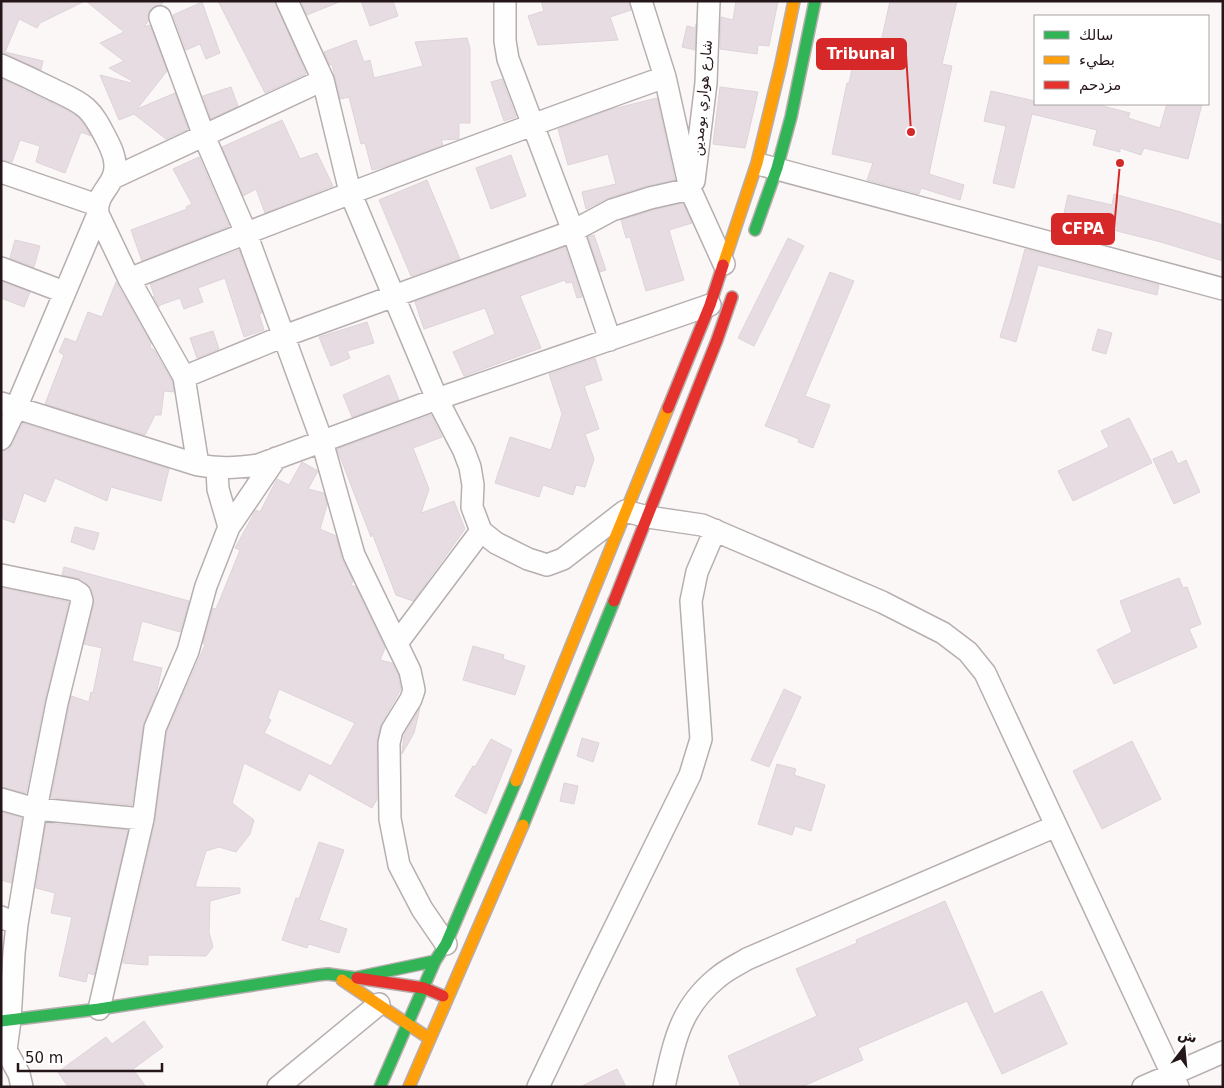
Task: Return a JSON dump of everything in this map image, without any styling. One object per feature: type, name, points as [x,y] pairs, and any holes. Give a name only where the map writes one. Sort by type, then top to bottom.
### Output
[{"type":"main road","points":[[753,237],[767,166],[781,64],[794,1]]},
{"type":"main road","points":[[380,1087],[407,1023],[501,819],[625,511],[682,379],[724,264],[767,166],[791,117],[815,1]]},
{"type":"main road","points":[[409,1087],[504,871],[648,517],[718,340],[737,284]]},
{"type":"main road","points":[[354,978],[441,952]]},
{"type":"main road","points":[[6,1021],[99,1009],[328,974],[424,988],[448,998]]},
{"type":"main road","points":[[337,976],[430,1039]]},
{"type":"street","points":[[287,1],[323,80],[350,192],[437,399],[470,467],[473,485],[472,507],[482,531],[496,542],[528,559],[547,565],[563,559],[625,511],[648,517],[702,525],[882,602],[943,633],[968,652],[985,674],[1175,1080]]},
{"type":"street","points":[[504,1],[505,41],[508,59],[573,231],[610,340]]},
{"type":"street","points":[[641,1],[665,78],[692,191],[724,264]]},
{"type":"street","name":"شارع هواري بومدين","points":[[692,191],[706,84],[709,1]]},
{"type":"street","points":[[160,17],[204,136],[246,233],[322,441],[354,555],[410,671],[414,690],[411,699],[392,730],[389,743],[390,811],[393,842],[399,865],[422,909],[441,952]]},
{"type":"street","points":[[1,65],[75,100],[86,108],[97,120],[114,155],[116,166],[113,178],[99,198],[97,210],[64,292],[9,406],[1,439]]},
{"type":"street","points":[[129,279],[350,192],[533,124],[665,78]]},
{"type":"street","points":[[113,178],[323,80]]},
{"type":"street","points":[[767,166],[1223,289]]},
{"type":"street","points":[[1,172],[97,210],[129,279],[184,377],[208,467],[218,489],[229,527]]},
{"type":"street","points":[[184,377],[284,336],[573,231],[612,210],[650,198],[692,191]]},
{"type":"street","points":[[1,268],[64,292]]},
{"type":"street","points":[[9,406],[208,467],[258,465],[437,399],[710,305]]},
{"type":"street","points":[[99,1009],[143,819],[155,728],[188,651],[206,586],[229,527],[276,458]]},
{"type":"street","points":[[538,1087],[690,775],[698,754],[701,740],[691,602],[696,572],[715,530]]},
{"type":"street","points":[[397,643],[482,531]]},
{"type":"street","points":[[1,576],[74,590],[82,597],[57,703],[36,809],[9,920],[14,953],[6,1021],[6,1050],[19,1074],[22,1087]]},
{"type":"street","points":[[1,800],[36,809],[143,819]]},
{"type":"street","points":[[664,1087],[682,1020],[698,996],[719,976],[747,959],[1056,826]]},
{"type":"street","points":[[278,1087],[379,1004]]},
{"type":"street","points":[[1143,1087],[1175,1080],[1223,1052]]},
{"type":"building","points":[[1,1],[85,1],[40,23],[37,28],[19,19],[5,52],[43,61],[41,70],[1,53]]},
{"type":"building","points":[[86,1],[164,1],[161,5],[150,9],[148,21],[144,27],[150,25],[167,71],[137,109],[175,93],[188,129],[166,139],[134,114],[119,120],[100,75],[131,83],[132,81],[109,68],[124,61],[100,43],[124,32]]},
{"type":"building","points":[[218,1],[275,1],[306,74],[265,93]]},
{"type":"building","points":[[301,1],[339,1],[339,2],[307,15]]},
{"type":"building","points":[[361,1],[393,1],[398,16],[370,26]]},
{"type":"building","points":[[541,1],[629,1],[631,10],[610,17],[618,40],[538,45],[528,16],[544,11]]},
{"type":"building","points":[[736,1],[778,1],[769,46],[758,45],[757,54],[720,49],[721,17],[733,20]]},
{"type":"building","points":[[890,1],[957,1],[942,64],[952,66],[929,174],[964,185],[960,200],[921,188],[919,194],[867,180],[873,163],[832,154],[857,46],[879,51]]},
{"type":"building","points":[[202,2],[220,53],[206,59],[200,44],[186,50],[173,15]]},
{"type":"building","points":[[696,24],[695,50],[682,47],[687,26],[695,28]]},
{"type":"building","points":[[467,38],[470,48],[470,123],[459,123],[459,139],[441,140],[443,145],[372,170],[365,143],[361,144],[349,97],[340,99],[332,64],[330,65],[324,52],[356,40],[364,62],[370,60],[374,78],[423,66],[415,42]]},
{"type":"building","points":[[1,79],[67,110],[78,117],[85,126],[91,136],[81,132],[65,173],[36,162],[40,146],[20,140],[12,162],[1,160]]},
{"type":"building","points":[[502,79],[516,117],[504,121],[491,82]]},
{"type":"building","points":[[231,87],[238,106],[211,119],[203,96]]},
{"type":"building","points":[[720,87],[758,92],[745,148],[713,144]]},
{"type":"building","points":[[991,91],[1034,101],[1034,105],[1099,105],[1130,113],[1128,118],[1160,128],[1167,105],[1202,105],[1188,159],[1144,148],[1141,155],[1120,148],[1120,152],[1093,145],[1097,130],[1032,114],[1014,188],[993,183],[1006,126],[984,121]]},
{"type":"building","points":[[657,98],[675,180],[646,186],[608,198],[586,209],[582,192],[616,184],[608,154],[568,165],[558,129],[609,110]]},
{"type":"building","points":[[282,120],[300,159],[317,153],[333,186],[265,213],[256,189],[243,196],[222,147]]},
{"type":"building","points":[[511,155],[526,196],[491,209],[476,168]]},
{"type":"building","points":[[199,157],[229,226],[142,261],[131,230],[187,209],[186,207],[192,204],[173,169]]},
{"type":"building","points":[[427,180],[460,259],[411,276],[379,200]]},
{"type":"building","points":[[1114,194],[1223,225],[1223,261],[1161,242],[1089,224],[1088,229],[1062,222],[1068,195],[1112,205]]},
{"type":"building","points":[[683,203],[692,223],[669,230],[684,280],[646,291],[630,237],[626,238],[621,220]]},
{"type":"building","points":[[594,235],[606,270],[600,272],[588,237]]},
{"type":"building","points":[[788,238],[804,246],[754,346],[738,338]]},
{"type":"building","points":[[15,240],[40,246],[34,267],[10,258]]},
{"type":"building","points":[[565,247],[582,297],[577,298],[572,282],[566,283],[565,280],[520,296],[541,348],[464,376],[453,352],[495,334],[485,308],[424,329],[415,302]]},
{"type":"building","points":[[1025,249],[1159,285],[1157,295],[1038,265],[1016,342],[1000,337]]},
{"type":"building","points":[[239,250],[262,313],[259,314],[264,330],[244,337],[225,278],[198,288],[203,302],[184,309],[180,298],[159,307],[153,296],[155,297],[150,284]]},
{"type":"building","points":[[830,272],[854,281],[805,396],[830,405],[813,448],[798,442],[799,439],[765,426]]},
{"type":"building","points":[[1,281],[30,292],[24,307],[1,298]]},
{"type":"building","points":[[116,282],[151,343],[150,347],[154,350],[172,381],[174,392],[164,391],[161,415],[155,415],[145,435],[45,404],[64,355],[59,352],[65,338],[76,342],[88,312],[102,317]]},
{"type":"building","points":[[367,322],[374,343],[347,351],[350,358],[331,366],[319,337]]},
{"type":"building","points":[[1098,329],[1112,333],[1106,354],[1092,350]]},
{"type":"building","points":[[213,331],[219,349],[197,358],[190,338]]},
{"type":"building","points":[[595,358],[602,380],[584,386],[599,429],[585,434],[594,459],[585,487],[576,485],[573,495],[543,485],[539,497],[495,483],[510,437],[551,450],[562,414],[549,374]]},
{"type":"building","points":[[389,375],[399,400],[352,417],[343,395]]},
{"type":"building","points":[[431,415],[442,437],[413,448],[429,489],[421,513],[454,501],[465,529],[413,601],[396,595],[337,449]]},
{"type":"building","points":[[1129,418],[1152,463],[1073,501],[1058,471],[1109,447],[1101,431]]},
{"type":"building","points":[[23,423],[169,469],[161,501],[111,487],[107,501],[55,478],[45,502],[24,493],[14,523],[1,518],[1,451],[8,450],[12,445]]},
{"type":"building","points":[[1172,451],[1178,464],[1186,460],[1200,492],[1174,504],[1153,459]]},
{"type":"building","points":[[302,462],[318,471],[308,489],[324,493],[327,505],[320,529],[336,536],[342,559],[353,581],[351,585],[356,587],[385,648],[380,660],[392,663],[398,675],[401,689],[381,724],[377,740],[377,799],[372,808],[309,773],[300,791],[244,763],[232,803],[254,820],[250,834],[236,852],[219,847],[206,851],[195,887],[240,888],[240,893],[210,901],[209,932],[213,947],[206,956],[148,955],[148,965],[123,963],[155,822],[167,731],[205,645],[203,643],[213,608],[216,609],[240,550],[235,548],[256,510],[260,512],[277,479],[289,485]],"holes":[[[279,689],[355,723],[331,766],[264,733],[271,720],[268,718]]]},
{"type":"building","points":[[75,527],[99,533],[94,550],[71,542]]},
{"type":"building","points":[[64,567],[189,601],[180,632],[142,621],[132,661],[162,668],[156,694],[143,726],[132,805],[51,798],[71,696],[89,702],[91,692],[93,693],[102,648],[84,644],[94,604],[92,591],[81,579],[62,575]]},
{"type":"building","points":[[1179,578],[1183,588],[1187,587],[1201,624],[1189,629],[1197,647],[1114,684],[1097,650],[1132,632],[1120,601]]},
{"type":"building","points":[[3,588],[69,602],[45,700],[26,793],[1,787],[1,592]]},
{"type":"building","points":[[473,646],[504,655],[503,659],[525,666],[515,695],[463,680]]},
{"type":"building","points":[[784,689],[801,697],[769,767],[751,760]]},
{"type":"building","points":[[420,708],[414,733],[402,754],[404,735]]},
{"type":"building","points":[[582,738],[599,743],[593,762],[577,756]]},
{"type":"building","points":[[491,739],[512,750],[486,814],[455,796]]},
{"type":"building","points":[[1132,741],[1161,799],[1102,829],[1073,771]]},
{"type":"building","points":[[777,764],[796,769],[794,775],[825,785],[811,831],[795,826],[792,835],[758,824]]},
{"type":"building","points":[[564,783],[578,786],[574,804],[560,801]]},
{"type":"building","points":[[1,812],[22,818],[11,883],[1,880]]},
{"type":"building","points":[[46,823],[128,830],[94,975],[88,973],[86,982],[59,976],[72,917],[51,913],[55,893],[36,888]]},
{"type":"building","points":[[319,842],[344,850],[319,920],[347,929],[339,953],[309,944],[307,948],[282,940],[296,898],[299,899]]},
{"type":"building","points":[[945,901],[994,1014],[1042,991],[1067,1044],[1002,1074],[967,1001],[858,1048],[863,1060],[801,1087],[741,1087],[728,1056],[817,1016],[796,969],[857,943],[856,940]]},
{"type":"building","points":[[144,1021],[163,1047],[133,1069],[146,1087],[68,1087],[58,1072],[106,1037],[112,1044]]},
{"type":"building","points":[[617,1069],[626,1087],[580,1087]]},
{"type":"traffic: fast","points":[[755,230],[777,168],[791,117],[815,1]]},
{"type":"traffic: fast","points":[[523,825],[614,601]]},
{"type":"traffic: fast","points":[[380,1087],[435,961],[446,944],[516,781]]},
{"type":"traffic: fast","points":[[354,978],[435,961]]},
{"type":"traffic: fast","points":[[1,1021],[99,1009],[318,975],[328,974],[357,978]]},
{"type":"traffic: slow","points":[[723,265],[757,163],[794,1]]},
{"type":"traffic: slow","points":[[516,781],[668,408]]},
{"type":"traffic: slow","points":[[409,1087],[523,825]]},
{"type":"traffic: slow","points":[[342,980],[427,1037]]},
{"type":"traffic: jam","points":[[668,408],[710,305],[723,265]]},
{"type":"traffic: jam","points":[[614,601],[717,340],[732,297]]},
{"type":"traffic: jam","points":[[357,978],[424,988],[443,996]]},
{"type":"place","name":"Tribunal","points":[[911,132]]},
{"type":"place","name":"CFPA","points":[[1120,163]]}]
